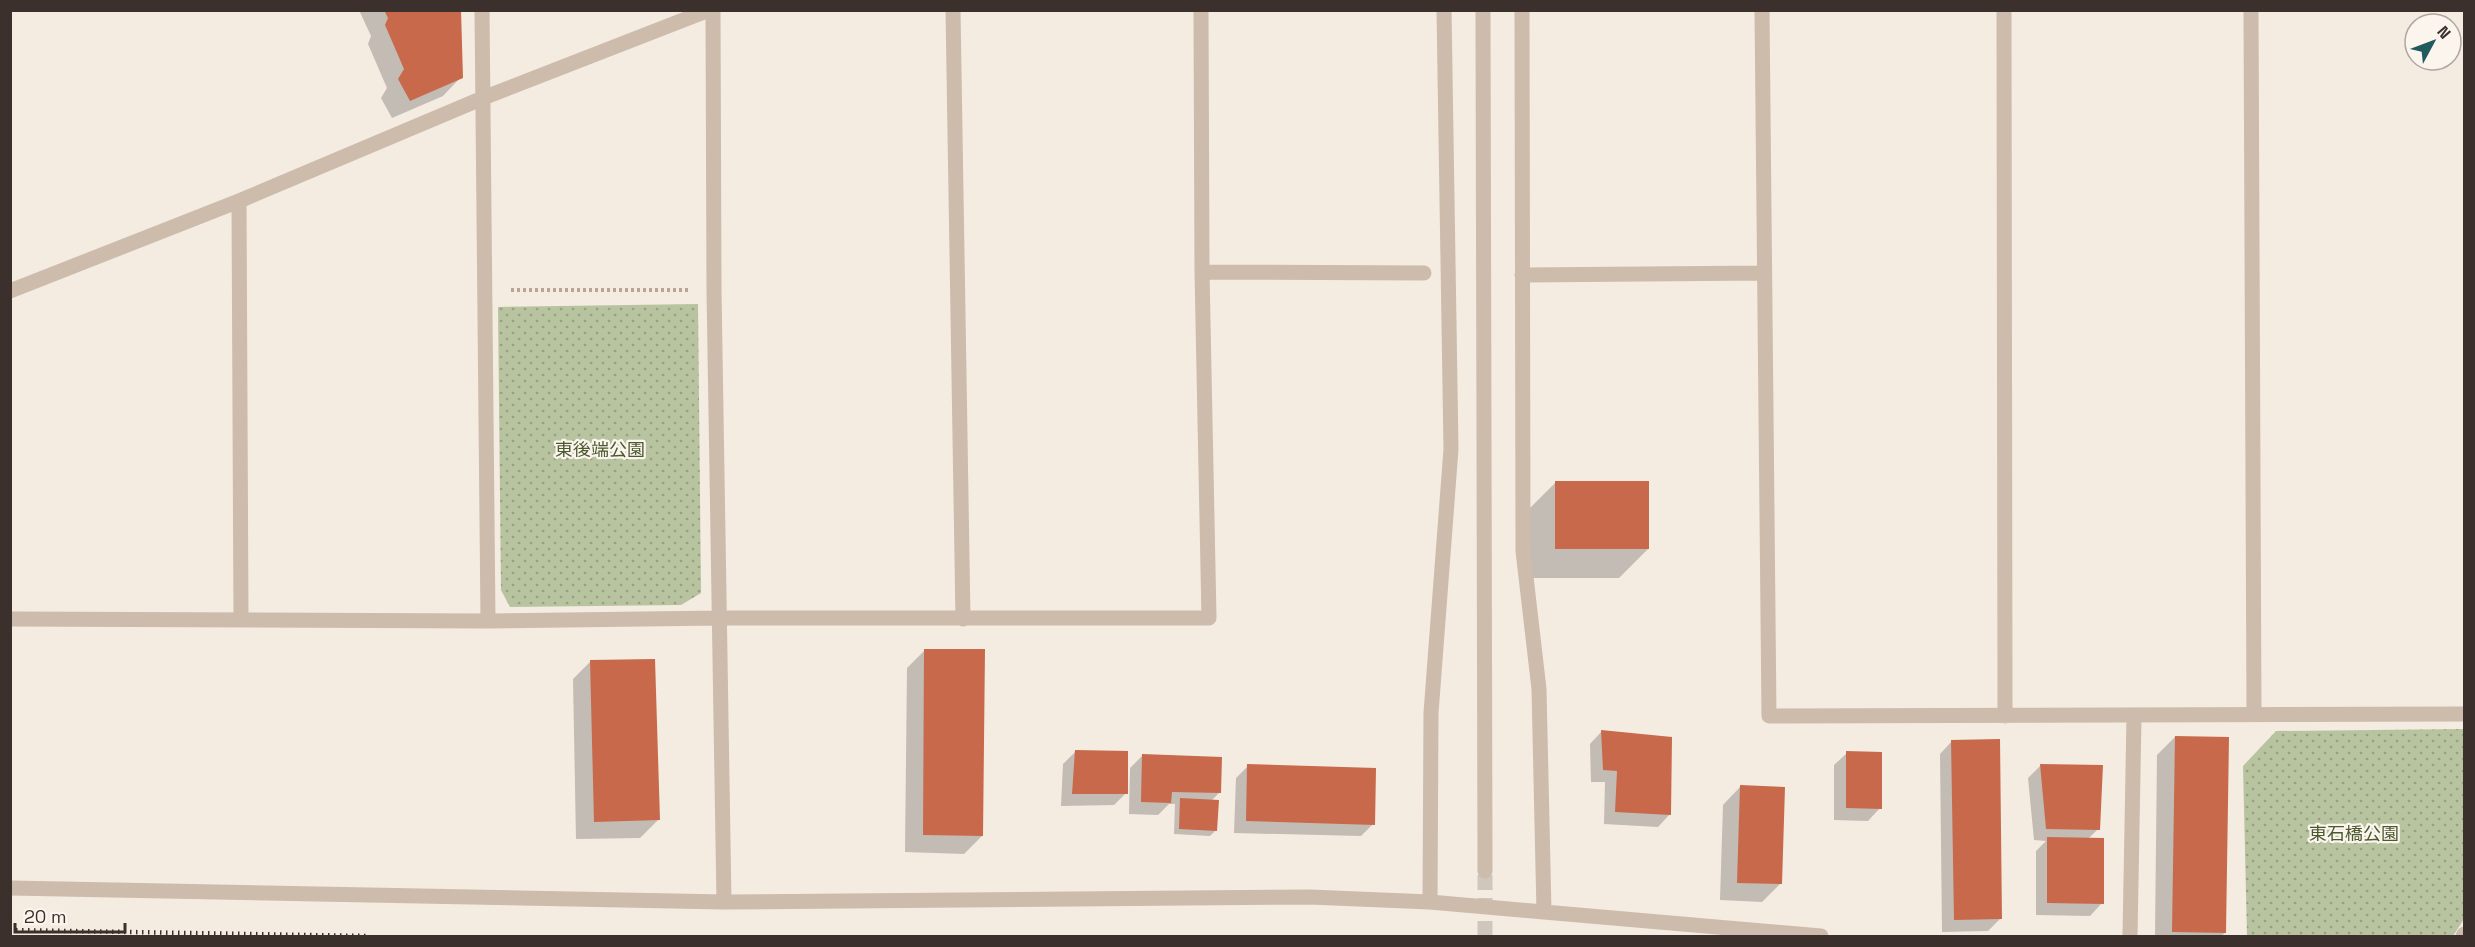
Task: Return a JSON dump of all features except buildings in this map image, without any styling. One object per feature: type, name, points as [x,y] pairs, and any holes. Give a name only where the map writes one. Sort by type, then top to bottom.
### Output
[{"type":"street","points":[[482,10],[488,621]]},
{"type":"street","points":[[10,291],[238,201],[483,98],[711,10],[724,902]]},
{"type":"street","points":[[953,10],[963,619]]},
{"type":"street","points":[[10,619],[488,621],[720,618],[1209,618],[1201,10]]},
{"type":"street","points":[[1430,902],[1431,713],[1451,449],[1444,10]]},
{"type":"street","points":[[1483,10],[1485,870]]},
{"type":"street","points":[[1522,10],[1523,551],[1539,689],[1544,912]]},
{"type":"street","points":[[1762,10],[1769,716],[2134,717],[2254,714],[2464,714]]},
{"type":"street","points":[[2004,10],[2005,716]]},
{"type":"street","points":[[2251,10],[2254,714]]},
{"type":"street","points":[[238,201],[241,620]]},
{"type":"street","points":[[1203,272],[1424,273]]},
{"type":"street","points":[[1522,275],[1763,273]]},
{"type":"street","points":[[2130,936],[2134,717]]},
{"type":"street","points":[[10,888],[724,902],[1310,897],[1430,902],[1821,936]]},
{"type":"path","points":[[485,290],[714,290]]},
{"type":"green space","name":"東後端公園","points":[[698,304],[701,593],[681,605],[510,607],[501,590],[498,307]]},
{"type":"green space","name":"東石橋公園","points":[[2464,729],[2464,919],[2453,936],[2247,936],[2243,766],[2276,731]]},
{"type":"tunnel","points":[[1485,871],[1485,936]]},
{"type":"railway","points":[[10,930],[368,936]]}]
